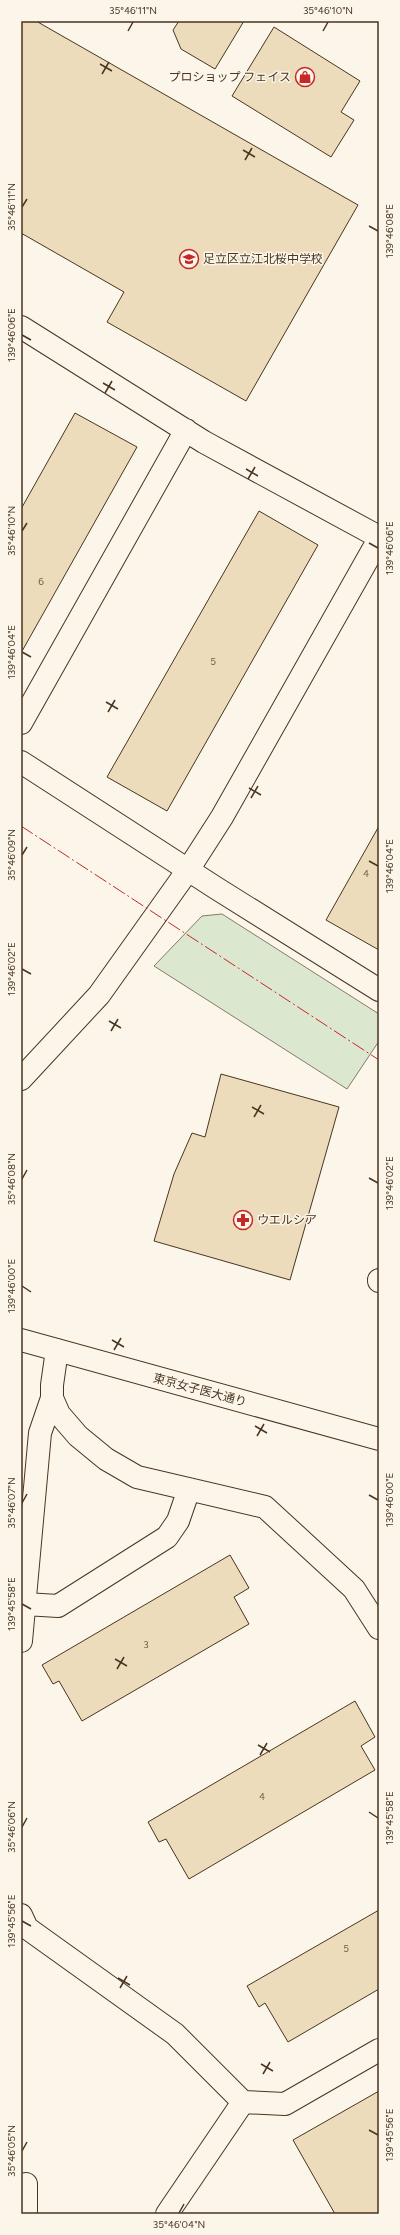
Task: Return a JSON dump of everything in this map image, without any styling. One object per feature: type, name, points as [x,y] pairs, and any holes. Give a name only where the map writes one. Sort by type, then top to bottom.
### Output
[{"type":"street","points":[[21,327],[186,430],[379,538],[222,816],[188,870],[99,995],[21,1080]]},
{"type":"street","points":[[21,723],[186,430]]},
{"type":"street","points":[[21,762],[188,870],[379,990]]},
{"type":"street","name":"東京女子医大通り","points":[[21,1340],[379,1439]]},
{"type":"street","points":[[21,1641],[40,1433],[52,1398],[52,1385],[57,1350]]},
{"type":"street","points":[[52,1398],[59,1414],[78,1436],[106,1459],[137,1477],[265,1507],[354,1589],[379,1628]]},
{"type":"street","points":[[25,1604],[58,1606],[167,1537],[178,1521],[189,1489]]},
{"type":"street","points":[[21,1916],[27,1928],[175,2034],[242,2102],[284,2104],[379,2050]]},
{"type":"street","points":[[167,2214],[242,2102]]},
{"type":"street","points":[[26,2184],[26,2214]]},
{"type":"green space","points":[[222,914],[379,1014],[379,1041],[347,1089],[154,966],[202,916]]},
{"type":"building","name":"足立区立江北桜中学校","points":[[21,21],[36,21],[358,205],[246,401],[107,322],[124,292],[21,233]]},
{"type":"building","points":[[179,21],[244,21],[215,69],[181,49],[173,30]]},
{"type":"building","points":[[274,27],[360,81],[341,112],[354,120],[331,157],[232,96]]},
{"type":"building","points":[[75,413],[137,447],[21,653],[21,509]]},
{"type":"building","points":[[259,511],[318,545],[167,811],[107,777]]},
{"type":"building","points":[[379,826],[379,950],[326,920]]},
{"type":"building","points":[[221,1074],[339,1107],[290,1280],[154,1241],[174,1174],[192,1133],[205,1137]]},
{"type":"building","points":[[230,1555],[249,1588],[234,1597],[249,1624],[82,1721],[59,1681],[53,1684],[42,1665]]},
{"type":"building","points":[[355,1701],[375,1737],[361,1746],[375,1770],[189,1879],[166,1839],[159,1842],[148,1822]]},
{"type":"building","points":[[379,1910],[379,1989],[288,2042],[265,2003],[259,2007],[247,1986]]},
{"type":"building","points":[[379,2091],[379,2214],[335,2214],[293,2140]]},
{"type":"power","points":[[21,826],[379,1060]]},
{"type":"place","name":"プロショップ フェイス","points":[[305,77]]},
{"type":"place","name":"足立区立江北桜中学校","points":[[189,259]]},
{"type":"place","name":"ウエルシア","points":[[243,1220]]}]
